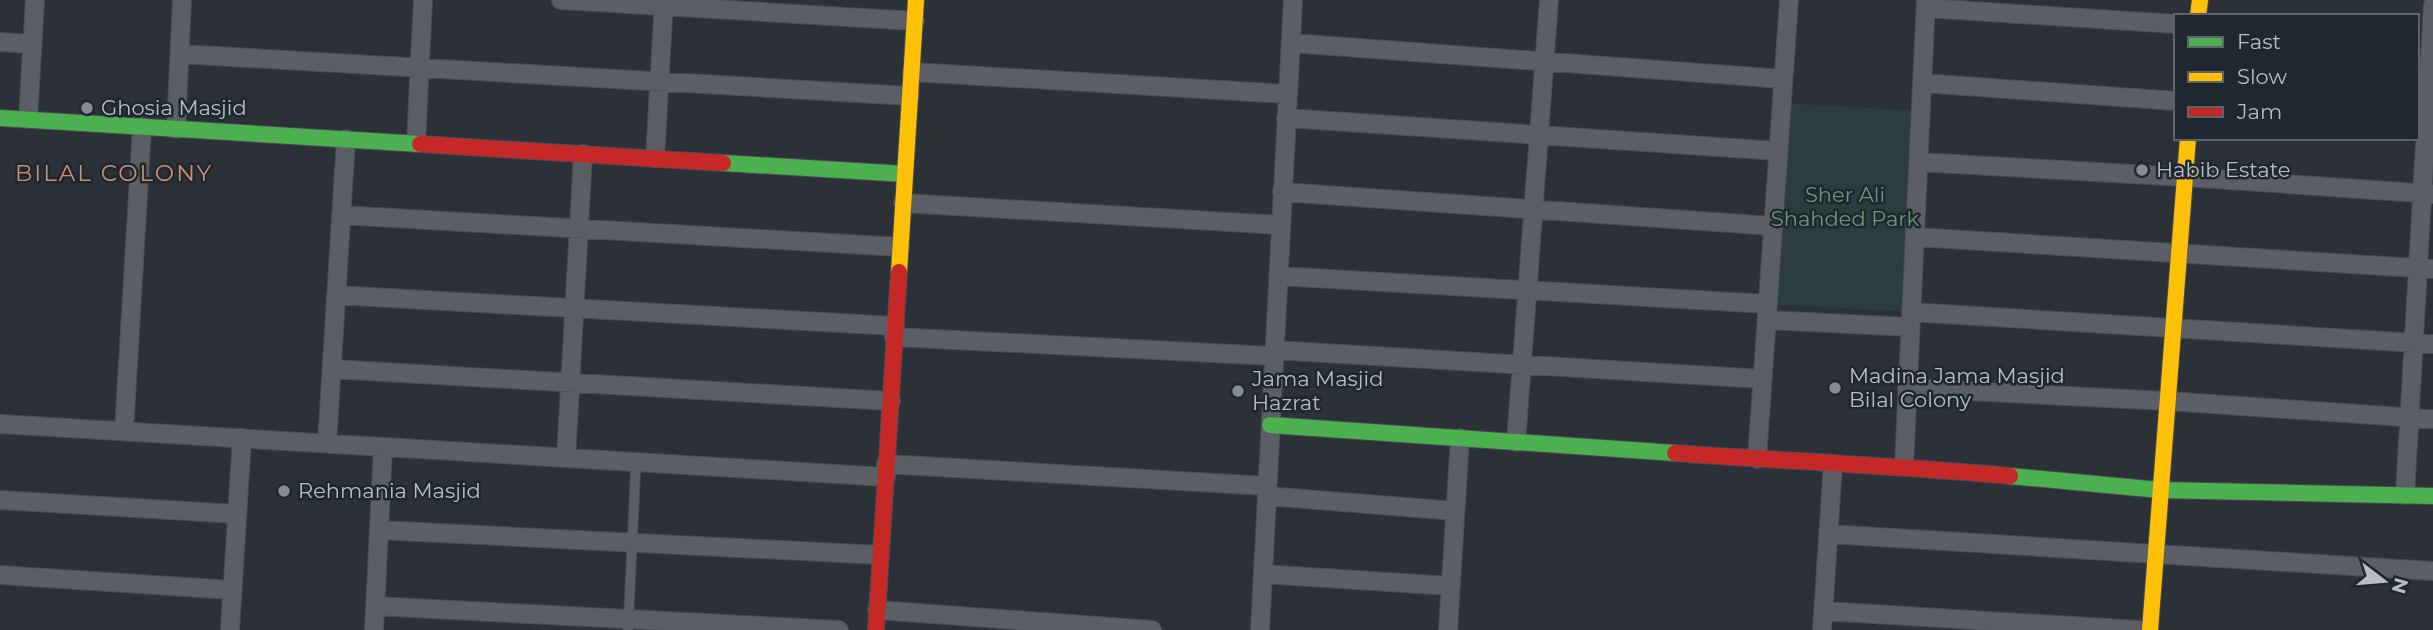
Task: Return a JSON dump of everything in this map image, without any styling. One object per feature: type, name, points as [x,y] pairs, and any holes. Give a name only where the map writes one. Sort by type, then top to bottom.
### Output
[{"type":"street","points":[[28,120],[35,0]]},
{"type":"street","points":[[176,128],[182,0]]},
{"type":"street","points":[[416,144],[423,0]]},
{"type":"street","points":[[561,0],[664,3],[915,21]]},
{"type":"street","points":[[876,630],[916,0]]},
{"type":"street","points":[[1260,630],[1293,0]]},
{"type":"street","points":[[1516,442],[1549,0]]},
{"type":"street","points":[[1757,459],[1789,0]]},
{"type":"street","points":[[655,158],[664,3]]},
{"type":"street","points":[[1904,466],[1926,4],[2174,24]]},
{"type":"street","points":[[2405,495],[2414,343],[2425,268],[2428,194],[2427,39],[2433,5]]},
{"type":"street","points":[[0,42],[32,44]]},
{"type":"street","points":[[1290,43],[1783,79]]},
{"type":"street","points":[[180,54],[910,96]]},
{"type":"street","points":[[912,72],[1287,94]]},
{"type":"street","points":[[1922,83],[2174,101]]},
{"type":"street","points":[[0,118],[905,174]]},
{"type":"street","points":[[1286,118],[1778,151]]},
{"type":"street","points":[[124,431],[142,127]]},
{"type":"street","points":[[327,443],[346,139]]},
{"type":"street","points":[[2150,630],[2188,140]]},
{"type":"street","points":[[566,458],[583,154]]},
{"type":"street","points":[[1919,162],[2428,194]]},
{"type":"street","points":[[1282,192],[1773,226]]},
{"type":"street","points":[[903,203],[1281,225]]},
{"type":"street","points":[[341,215],[900,247]]},
{"type":"street","points":[[1915,237],[2425,268]]},
{"type":"street","points":[[1278,276],[1527,290],[1767,312],[2433,344]]},
{"type":"street","points":[[336,295],[574,308],[895,331],[1763,379]]},
{"type":"street","points":[[332,369],[891,401]]},
{"type":"street","points":[[1907,388],[2167,401],[2433,419]]},
{"type":"street","points":[[0,424],[636,462],[886,470],[1267,491],[1455,511]]},
{"type":"street","points":[[1270,425],[1833,464],[1904,466],[2160,490],[2433,496]]},
{"type":"street","points":[[230,630],[242,438]]},
{"type":"street","points":[[1448,630],[1460,438]]},
{"type":"street","points":[[374,630],[383,447]]},
{"type":"street","points":[[1822,630],[1833,464]]},
{"type":"street","points":[[0,500],[237,514]]},
{"type":"street","points":[[379,530],[880,555]]},
{"type":"street","points":[[1829,534],[2433,571]]},
{"type":"street","points":[[1263,574],[1451,586]]},
{"type":"street","points":[[0,575],[232,590]]},
{"type":"street","points":[[375,606],[628,625],[839,630]]},
{"type":"street","points":[[877,610],[1152,630]]},
{"type":"street","points":[[1824,611],[2139,630]]},
{"type":"lane","points":[[628,625],[636,462]]},
{"type":"green space","name":"Sher Ali Shahded Park","points":[[1782,103],[1921,111],[1911,312],[1768,304]]},
{"type":"traffic: fast","points":[[0,118],[420,144]]},
{"type":"traffic: fast","points":[[723,163],[905,174]]},
{"type":"traffic: fast","points":[[1270,425],[1675,453]]},
{"type":"traffic: fast","points":[[2010,476],[2160,490],[2433,496]]},
{"type":"traffic: slow","points":[[899,272],[916,0]]},
{"type":"traffic: slow","points":[[2198,14],[2200,0]]},
{"type":"traffic: slow","points":[[2150,630],[2188,140]]},
{"type":"traffic: jam","points":[[420,144],[723,163]]},
{"type":"traffic: jam","points":[[876,630],[899,272]]},
{"type":"traffic: jam","points":[[1675,453],[2010,476]]},
{"type":"place","name":"Ghosia Masjid","points":[[87,108]]},
{"type":"place","name":"Habib Estate","points":[[2142,170]]},
{"type":"place","name":"Madina Jama Masjid Bilal Colony","points":[[1835,388]]},
{"type":"place","name":"Jama Masjid Hazrat","points":[[1238,391]]},
{"type":"place","name":"Rehmania Masjid","points":[[284,491]]},
{"type":"district","name":"BILAL COLONY","points":[[114,173]]}]
